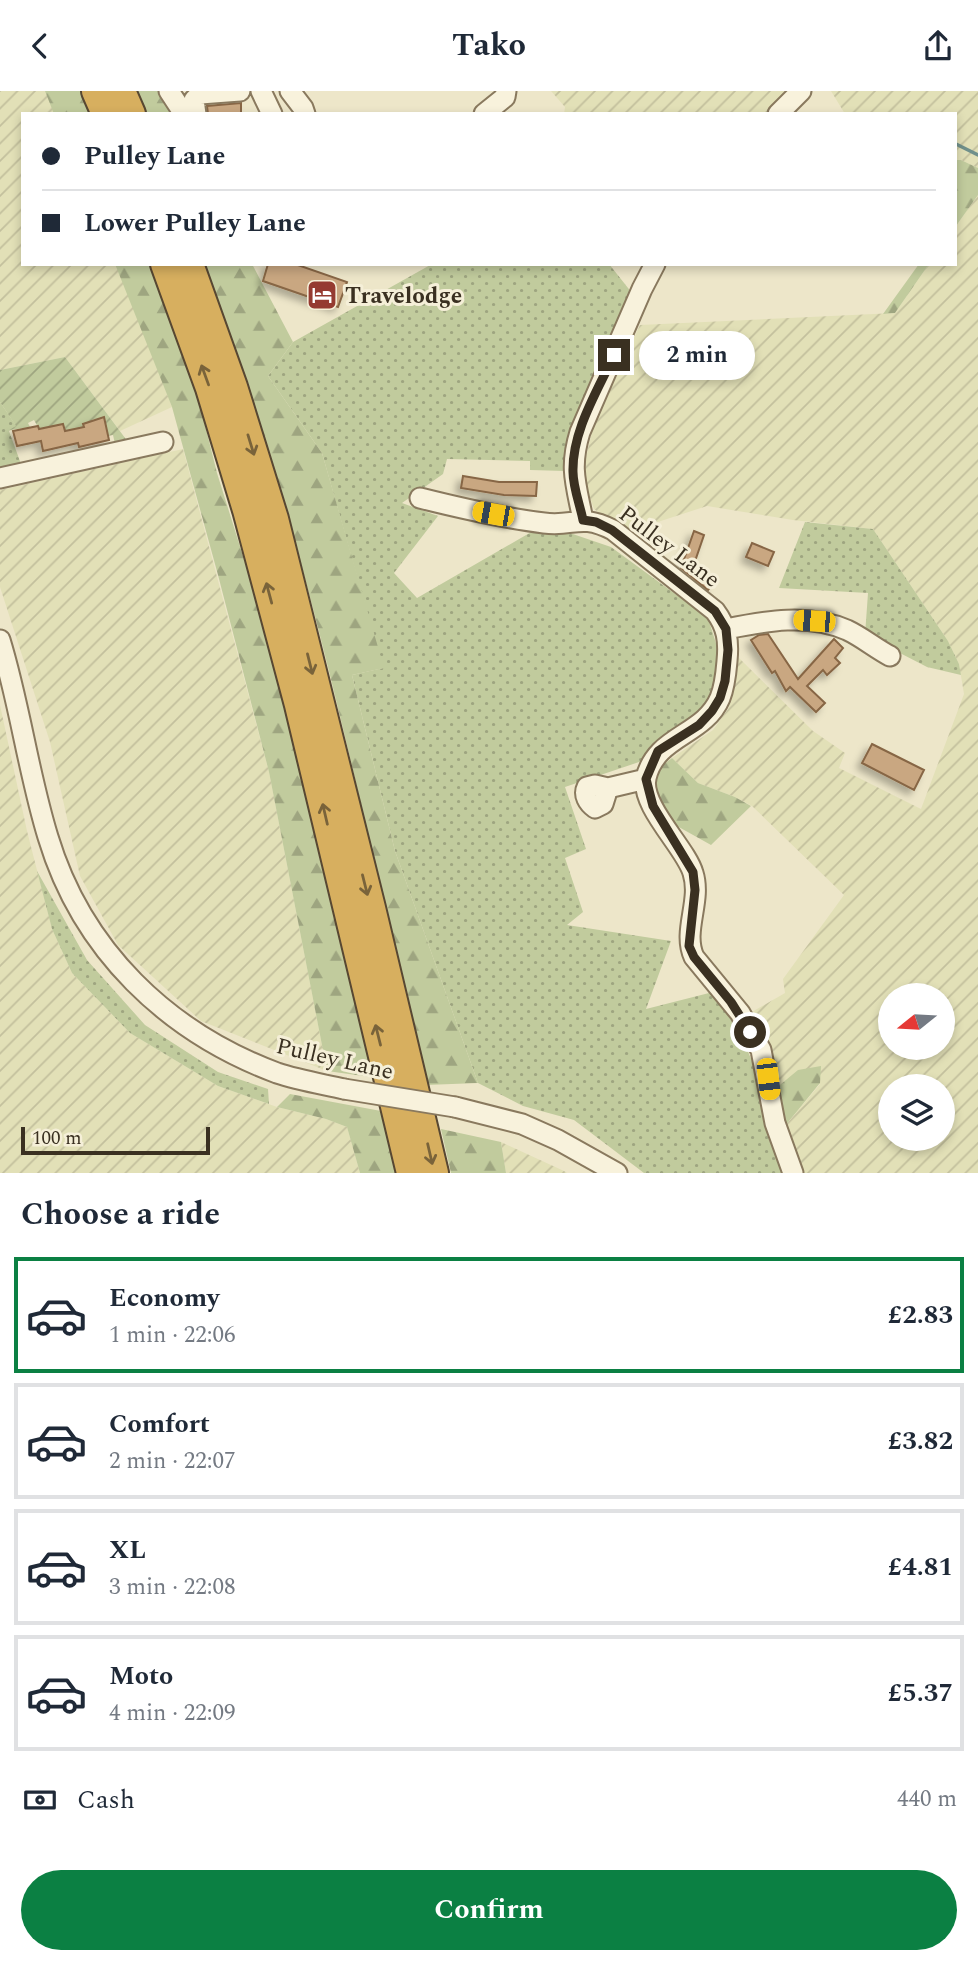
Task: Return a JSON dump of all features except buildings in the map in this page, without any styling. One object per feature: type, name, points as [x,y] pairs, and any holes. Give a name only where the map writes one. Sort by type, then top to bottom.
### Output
[{"type":"highway","points":[[96,91],[105,112]]},
{"type":"highway","points":[[121,91],[130,112]]},
{"type":"highway","points":[[166,266],[209,388],[247,510],[299,705],[411,1173]]},
{"type":"highway","points":[[190,266],[233,387],[274,519],[435,1173]]},
{"type":"street","points":[[169,91],[183,112]]},
{"type":"street","points":[[196,112],[194,100],[200,94],[240,91]]},
{"type":"street","points":[[261,91],[271,112]]},
{"type":"street","points":[[290,91],[304,112]]},
{"type":"street","points":[[486,112],[505,97],[506,91]]},
{"type":"street","points":[[780,112],[802,91]]},
{"type":"street","points":[[583,520],[573,476],[574,453],[580,432],[654,266]]},
{"type":"street","points":[[0,478],[163,442]]},
{"type":"street","name":"Pulley Lane","points":[[420,498],[545,524],[583,520],[596,522],[612,530],[715,611],[726,629]]},
{"type":"street","points":[[793,1173],[775,1123],[761,1050],[740,1013],[694,957],[682,948],[695,890],[693,872],[653,806],[646,779],[658,751],[699,725],[720,698],[725,681],[728,650],[726,629],[773,619],[814,621],[846,630],[890,656]]},
{"type":"street","name":"Pulley Lane","points":[[0,640],[48,838],[73,899],[117,965],[165,1012],[204,1038],[279,1074],[344,1089],[455,1107],[522,1124],[558,1140],[617,1173]]},
{"type":"street","points":[[608,788],[646,779]]},
{"type":"shaded area","points":[[0,91],[46,91],[55,112],[21,112],[21,266],[119,266],[172,407],[120,431],[65,357],[0,370]]},
{"type":"shaded area","points":[[551,91],[789,91],[767,112],[564,112],[565,107]]},
{"type":"shaded area","points":[[831,91],[978,91],[978,168],[957,160],[957,112],[844,112]]},
{"type":"shaded area","points":[[978,195],[978,1173],[802,1173],[785,1126],[820,1084],[775,1089],[750,1013],[785,993],[783,979],[844,895],[752,806],[698,783],[672,758],[713,730],[728,709],[735,685],[738,657],[813,731],[845,753],[839,768],[921,809],[964,694],[959,664],[948,641],[873,529],[707,506],[627,532],[594,509],[582,475],[593,427],[640,325],[895,313],[928,266],[957,266],[957,225]]},
{"type":"shaded area","points":[[183,449],[269,772],[327,1071],[201,1021],[118,945],[80,876],[50,742],[0,587],[0,490]]},
{"type":"shaded area","points":[[0,705],[27,831],[52,929],[72,973],[130,1033],[218,1086],[277,1107],[347,1127],[360,1173],[0,1173]]},
{"type":"shaded area","points":[[501,1142],[564,1171],[567,1173],[506,1173]]},
{"type":"green space","points":[[45,91],[80,91],[94,112],[53,112]]},
{"type":"green space","points":[[136,91],[162,91],[173,112],[144,112]]},
{"type":"green space","points":[[957,160],[978,168],[978,195],[957,225]]},
{"type":"green space","points":[[116,266],[153,266],[197,393],[217,473],[269,639],[322,868],[378,1078],[327,1071],[269,772],[172,407]]},
{"type":"green space","points":[[205,266],[253,266],[293,342],[268,376],[322,453],[384,668],[352,675],[395,851],[478,1083],[426,1085],[329,671],[273,465]]},
{"type":"green space","points":[[428,266],[611,266],[632,293],[565,471],[530,470],[530,461],[447,459],[443,474],[402,503],[438,516],[394,573],[417,598],[533,531],[564,531],[611,547],[708,618],[720,656],[718,682],[711,701],[645,760],[565,787],[586,849],[565,858],[583,912],[567,925],[671,941],[646,1009],[713,992],[742,1037],[756,1071],[783,1173],[644,1173],[574,1120],[523,1106],[478,1083],[395,851],[352,675],[383,668],[322,453],[268,376],[293,342]]},
{"type":"green space","points":[[918,266],[928,266],[895,313],[883,314]]},
{"type":"green space","points":[[65,357],[128,442],[115,444],[113,435],[108,436],[106,427],[96,419],[92,420],[85,430],[65,431],[63,424],[56,425],[52,438],[49,427],[39,429],[34,420],[28,423],[32,431],[26,432],[25,428],[9,430],[16,426],[0,402],[0,370]]},
{"type":"green space","points":[[0,402],[17,427],[9,431],[21,464],[0,467]]},
{"type":"green space","points":[[805,522],[873,529],[948,641],[961,675],[927,667],[865,635],[868,593],[779,588]]},
{"type":"green space","points":[[672,758],[698,783],[751,806],[711,845],[668,821],[653,784],[659,768]]},
{"type":"green space","points":[[37,871],[87,960],[145,1025],[218,1072],[268,1089],[269,1104],[218,1086],[130,1033],[72,973],[52,929]]},
{"type":"green space","points":[[821,1066],[820,1083],[785,1126],[775,1089],[798,1070]]},
{"type":"green space","points":[[290,1094],[381,1111],[396,1173],[360,1173],[347,1127],[277,1107]]},
{"type":"green space","points":[[441,1129],[501,1142],[506,1173],[451,1173]]},
{"type":"waterway","points":[[957,144],[978,155]]},
{"type":"place","name":"Travelodge","points":[[322,295]]},
{"type":"route","points":[[614,355],[580,432],[574,453],[573,476],[583,520],[596,522],[612,530],[715,611],[726,629],[728,650],[725,681],[720,698],[699,725],[658,751],[646,779],[653,806],[693,872],[695,890],[689,946],[694,957],[740,1013],[750,1032]]}]
